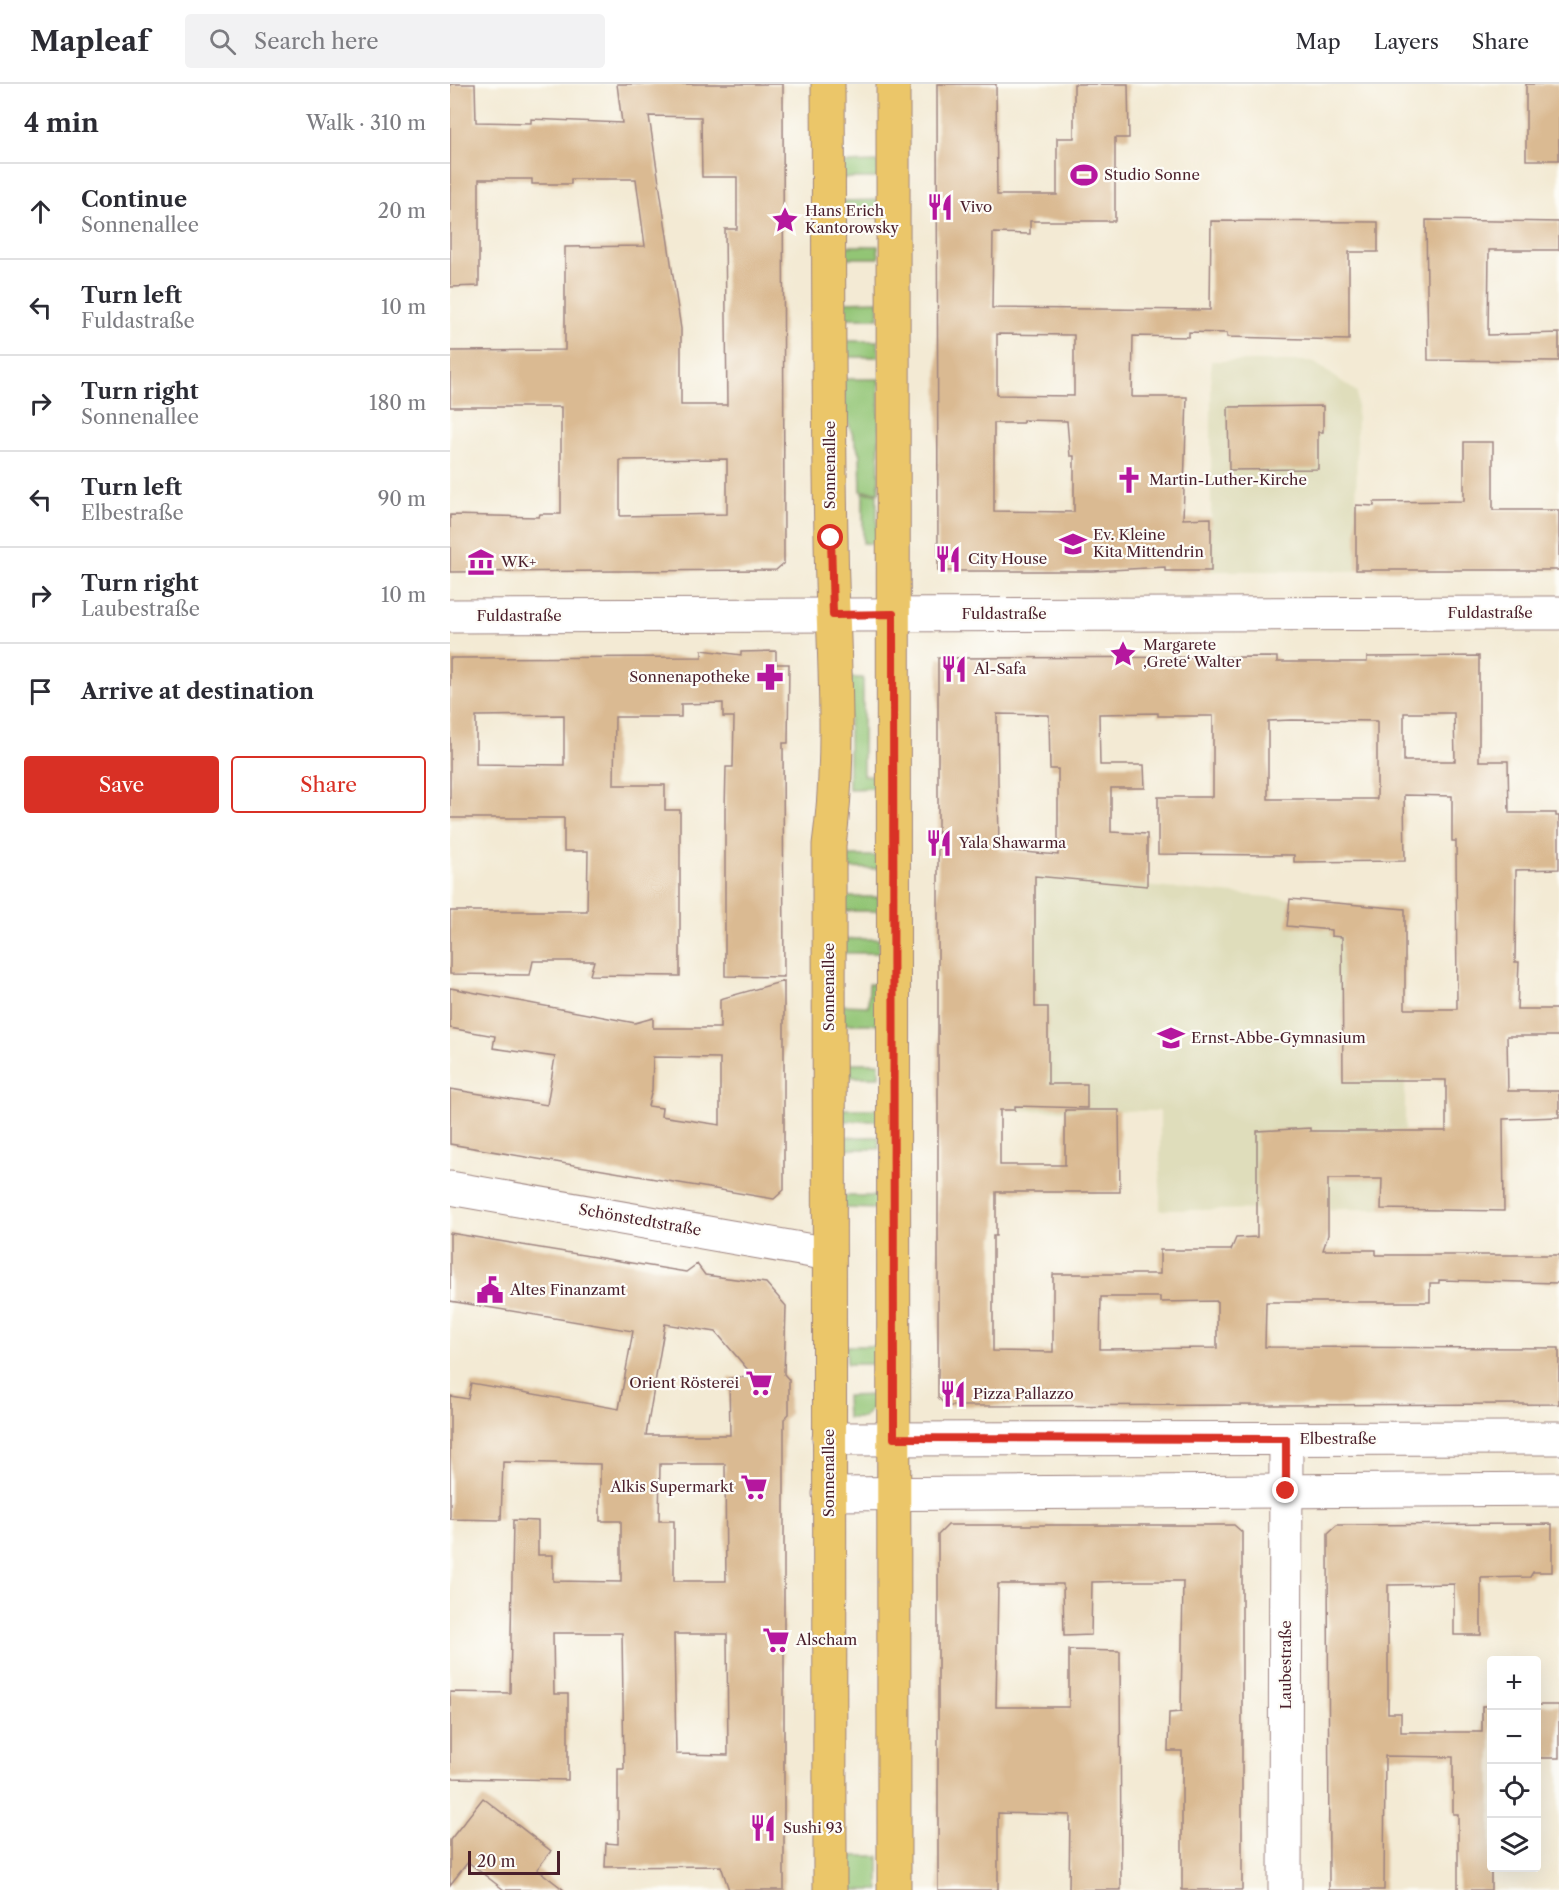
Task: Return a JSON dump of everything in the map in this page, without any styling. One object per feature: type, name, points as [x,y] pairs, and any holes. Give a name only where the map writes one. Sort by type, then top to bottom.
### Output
[{"type":"main road","name":"Sonnenallee","points":[[828,84],[835,780],[829,845],[830,1890]]},
{"type":"main road","points":[[893,84],[894,1890]]},
{"type":"street","name":"Fuldastraße","points":[[450,616],[1559,613]]},
{"type":"street","name":"Schönstedtstraße","points":[[450,1188],[829,1254]]},
{"type":"street","name":"Elbestraße","points":[[829,1439],[1559,1438]]},
{"type":"street","name":"Laubestraße","points":[[1285,1890],[1286,1439]]},
{"type":"street","points":[[829,1494],[1559,1489]]},
{"type":"shaded area","points":[[1211,361],[1312,361],[1357,392],[1356,571],[1211,571]]},
{"type":"shaded area","name":"Ernst-Abbe-Gymnasium","points":[[938,868],[1405,909],[1405,1209],[1160,1210],[1160,1111],[938,1110],[938,1020],[941,1020],[941,975],[937,975]]},
{"type":"green space","points":[[878,162],[878,178],[843,178],[843,163]]},
{"type":"green space","points":[[878,200],[878,217],[843,217],[843,201]]},
{"type":"green space","points":[[843,246],[878,246],[879,258],[843,258]]},
{"type":"green space","points":[[879,301],[879,318],[843,318],[843,302]]},
{"type":"green space","points":[[843,341],[878,341],[879,357],[843,357]]},
{"type":"green space","points":[[843,379],[879,379],[879,492],[861,491],[860,455],[846,416]]},
{"type":"green space","points":[[863,493],[877,493],[877,544],[863,543]]},
{"type":"green space","points":[[849,678],[863,678],[863,775],[879,776],[879,788],[849,789]]},
{"type":"green space","points":[[843,856],[879,856],[879,869],[843,868]]},
{"type":"green space","points":[[843,897],[879,897],[879,911],[843,911]]},
{"type":"green space","points":[[843,939],[879,939],[879,953],[843,953]]},
{"type":"green space","points":[[869,984],[879,984],[879,1024],[843,1024],[843,1005],[868,1006]]},
{"type":"green space","points":[[843,1063],[879,1063],[879,1077],[843,1077]]},
{"type":"green space","points":[[843,1109],[879,1109],[879,1121],[843,1121]]},
{"type":"green space","points":[[843,1137],[879,1137],[879,1149],[843,1149]]},
{"type":"green space","points":[[843,1196],[879,1196],[879,1209],[843,1208]]},
{"type":"green space","points":[[846,1346],[877,1346],[877,1364],[847,1364]]},
{"type":"green space","points":[[877,1395],[877,1403],[863,1418],[847,1418],[846,1396]]},
{"type":"green space","points":[[843,1856],[879,1856],[879,1890],[843,1890]]},
{"type":"building","points":[[450,84],[475,84],[476,122],[531,123],[531,119],[622,123],[617,84],[783,84],[784,563],[776,570],[450,572],[450,515],[539,517],[540,514],[561,514],[561,407],[450,407],[450,351],[565,350],[565,247],[645,246],[636,179],[571,179],[571,184],[532,184],[532,179],[479,179],[479,286],[450,287]],"holes":[[[649,116],[701,117],[702,177],[737,177],[737,229],[725,229],[727,405],[681,405],[681,329]],[[727,459],[727,514],[620,516],[620,460]]]},
{"type":"building","points":[[937,84],[996,84],[997,195],[1057,195],[1057,138],[1074,138],[1074,84],[1128,84],[1129,138],[1115,138],[1115,221],[1030,221],[1030,234],[993,233],[992,308],[1210,310],[1211,221],[1378,222],[1378,252],[1349,252],[1349,340],[1227,337],[1227,333],[1189,332],[1189,337],[1133,336],[1132,397],[1187,397],[1183,519],[1211,518],[1211,571],[1165,571],[1165,567],[1093,571],[938,571]],"holes":[[[997,334],[1074,335],[1074,396],[997,395]],[[1023,420],[1067,421],[1070,456],[1074,456],[1074,512],[994,511],[994,423],[1023,423]]]},
{"type":"building","points":[[1526,84],[1559,84],[1559,160],[1526,160]]},
{"type":"building","points":[[1426,220],[1559,222],[1559,250],[1489,250],[1488,335],[1559,333],[1559,361],[1428,360]]},
{"type":"building","points":[[1323,406],[1323,432],[1318,432],[1318,469],[1229,470],[1228,407]]},
{"type":"building","points":[[1464,442],[1493,442],[1493,510],[1559,510],[1559,570],[1356,570],[1356,505],[1374,506],[1374,502],[1464,501]]},
{"type":"building","points":[[702,650],[741,655],[741,652],[776,651],[776,664],[789,664],[788,743],[783,743],[784,977],[725,976],[726,767],[733,767],[734,717],[723,717],[723,703],[681,704],[681,717],[615,717],[614,785],[665,785],[665,810],[680,810],[680,976],[590,975],[594,961],[533,961],[530,975],[450,974],[450,911],[587,911],[588,851],[564,851],[564,818],[450,818],[450,658],[702,657]],"holes":[[[564,715],[564,765],[476,764],[476,716]]]},
{"type":"building","points":[[1479,656],[1479,761],[1508,761],[1509,813],[1556,813],[1556,816],[1559,816],[1559,869],[1516,870],[1515,962],[1519,962],[1517,1009],[1559,1009],[1559,1036],[1507,1036],[1508,1091],[1559,1091],[1559,1117],[1503,1119],[1504,1211],[1381,1209],[1382,1179],[1328,1179],[1328,1235],[1323,1250],[1376,1250],[1376,1255],[1559,1255],[1559,1283],[1439,1280],[1439,1283],[1430,1283],[1430,1302],[1266,1302],[1265,1347],[1559,1348],[1559,1404],[946,1406],[938,1397],[938,658],[1277,657],[1277,662],[1367,662],[1367,657]],"holes":[[[1158,713],[1158,716],[1213,716],[1213,797],[1158,797],[1158,854],[1294,855],[1294,862],[1405,861],[1404,795],[1452,796],[1452,841],[1456,841],[1457,1009],[1405,1009],[1405,909],[1290,899],[1287,926],[1331,930],[1331,936],[1342,937],[1343,1080],[1446,1080],[1446,1131],[1310,1131],[1310,1128],[1257,1131],[1257,1237],[1236,1238],[1231,1250],[1160,1250],[1160,1274],[1053,1274],[1053,1352],[993,1351],[993,1236],[996,1236],[996,1192],[1120,1192],[1119,1110],[1065,1110],[1065,1165],[1000,1165],[1000,1110],[1015,1110],[1015,1106],[1087,1108],[1087,1084],[1048,1084],[1048,1007],[1035,1007],[1035,876],[1147,886],[1147,834],[1111,832],[1111,788],[1145,788],[1144,765],[1100,765],[1099,714]],[[1404,713],[1454,713],[1455,761],[1404,761]],[[997,714],[1049,715],[1050,769],[1058,769],[1058,855],[999,850]],[[1268,721],[1377,721],[1377,799],[1268,799]],[[1101,1297],[1160,1297],[1160,1302],[1217,1301],[1217,1348],[1100,1349]]]},
{"type":"building","points":[[784,981],[784,1190],[774,1199],[450,1144],[450,1089],[547,1105],[555,1057],[493,1048],[495,1036],[450,1028],[450,988],[635,1023],[653,1018],[653,1028],[720,1028],[720,999]],"holes":[[[653,1057],[720,1058],[720,1125],[661,1116],[662,1108],[648,1106],[652,1090]]]},
{"type":"building","points":[[450,1233],[686,1272],[697,1264],[705,1275],[766,1283],[786,1306],[784,1374],[789,1380],[789,1414],[784,1419],[784,1890],[729,1890],[721,1866],[605,1867],[606,1843],[618,1844],[618,1769],[624,1769],[622,1633],[553,1633],[554,1694],[568,1694],[568,1780],[450,1778],[450,1692],[510,1693],[513,1520],[538,1521],[538,1555],[553,1555],[553,1581],[621,1582],[621,1521],[600,1521],[600,1464],[503,1462],[501,1520],[450,1519],[450,1396],[468,1399],[471,1383],[619,1409],[633,1331],[450,1301]],"holes":[[[665,1324],[716,1332],[754,1377],[729,1378],[730,1435],[646,1435]],[[660,1464],[725,1464],[726,1581],[674,1581],[674,1521],[659,1521]],[[674,1634],[727,1634],[728,1755],[676,1754]]]},
{"type":"building","points":[[1552,1524],[1552,1572],[1533,1572],[1530,1577],[1481,1578],[1481,1635],[1454,1635],[1454,1584],[1388,1585],[1388,1713],[1401,1713],[1401,1732],[1482,1732],[1482,1706],[1487,1706],[1487,1872],[1491,1872],[1491,1890],[1458,1890],[1458,1814],[1453,1814],[1453,1757],[1385,1756],[1384,1890],[1329,1890],[1328,1533],[1337,1525]]},
{"type":"building","points":[[948,1525],[1234,1525],[1242,1532],[1242,1890],[1182,1890],[1182,1751],[1168,1751],[1169,1713],[1181,1712],[1183,1581],[1136,1581],[1092,1582],[1091,1635],[1064,1636],[1063,1584],[998,1584],[996,1707],[1069,1707],[1069,1650],[1120,1651],[1121,1890],[1069,1890],[1070,1815],[998,1813],[998,1890],[938,1890],[938,1535]]},
{"type":"building","points":[[1541,1705],[1559,1705],[1559,1758],[1541,1758]]},
{"type":"building","points":[[483,1798],[551,1851],[537,1869],[564,1890],[504,1890],[468,1862],[450,1885],[450,1840]]},
{"type":"place","name":"Studio Sonne","points":[[1084,175]]},
{"type":"place","name":"Vivo","points":[[940,207]]},
{"type":"place","name":"Hans Erich Kantorowsky","points":[[785,220]]},
{"type":"place","name":"Martin-Luther-Kirche","points":[[1129,480]]},
{"type":"place","name":"Ev. Kleine Kita Mittendrin","points":[[1073,544]]},
{"type":"place","name":"City House","points":[[948,559]]},
{"type":"place","name":"WK+","points":[[481,562]]},
{"type":"place","name":"Margarete ‚Grete‘ Walter","points":[[1123,654]]},
{"type":"place","name":"Al-Safa","points":[[954,669]]},
{"type":"place","name":"Sonnenapotheke","points":[[770,677]]},
{"type":"place","name":"Yala Shawarma","points":[[939,843]]},
{"type":"place","name":"Ernst-Abbe-Gymnasium","points":[[1171,1038]]},
{"type":"place","name":"Altes Finanzamt","points":[[490,1290]]},
{"type":"place","name":"Orient Rösterei","points":[[759,1383]]},
{"type":"place","name":"Pizza Pallazzo","points":[[953,1394]]},
{"type":"place","name":"Alkis Supermarkt","points":[[754,1487]]},
{"type":"place","name":"Alscham","points":[[776,1640]]},
{"type":"place","name":"Sushi 93","points":[[763,1828]]},
{"type":"route","points":[[831,538],[833,615],[893,614],[894,1438],[1286,1439],[1286,1491]]}]
